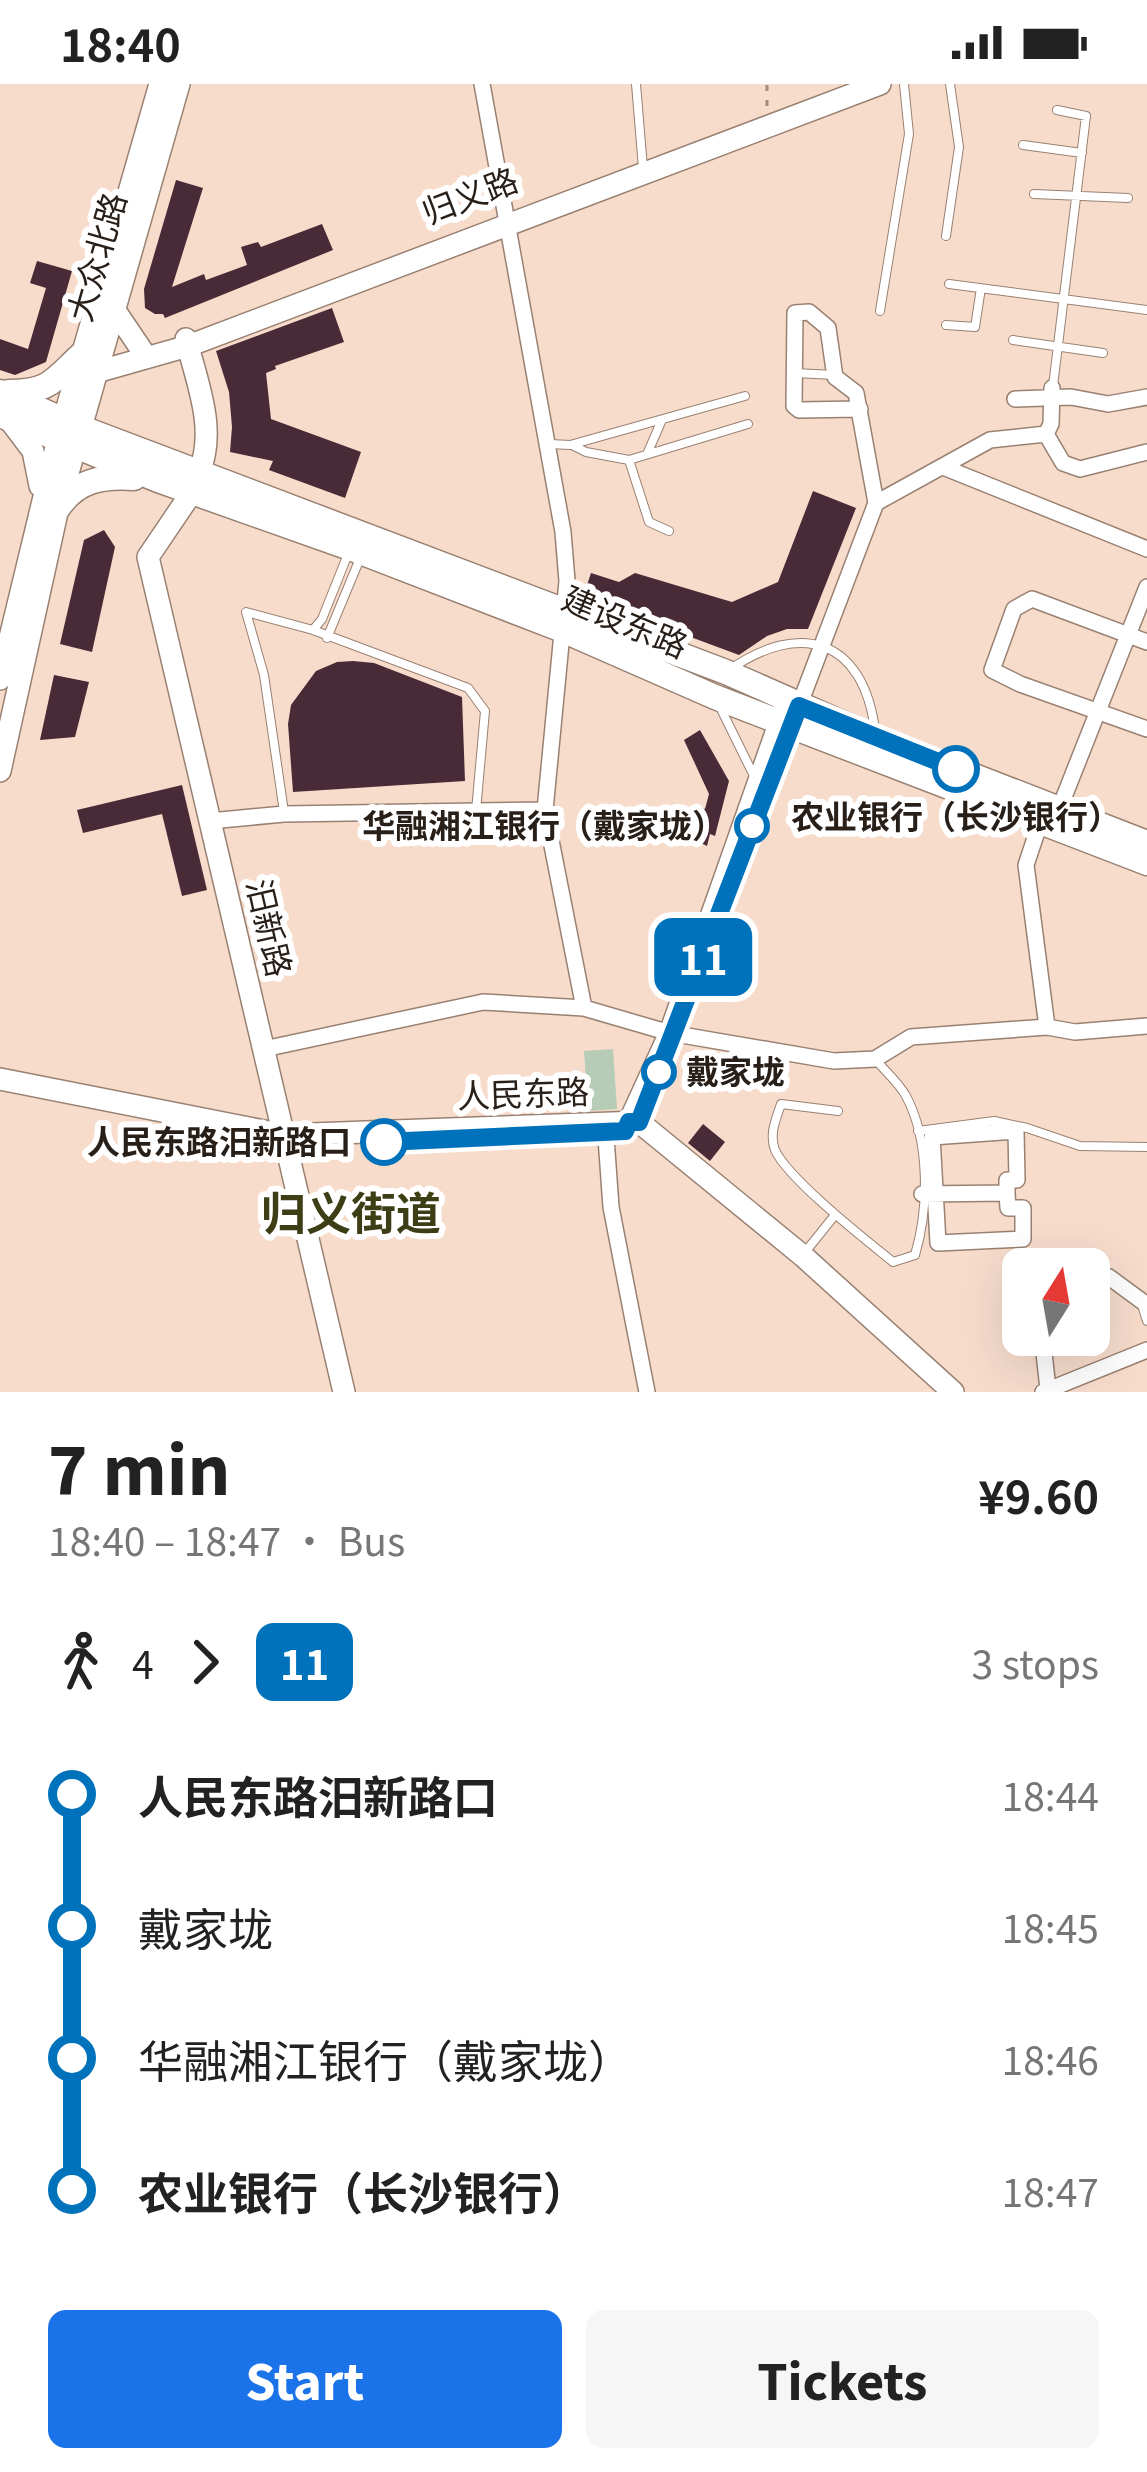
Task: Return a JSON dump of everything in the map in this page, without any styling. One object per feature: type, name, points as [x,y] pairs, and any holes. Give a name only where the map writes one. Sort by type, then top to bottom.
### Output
[{"type":"main road","points":[[3,404],[39,392],[94,363]]},
{"type":"main road","points":[[3,404],[70,434]]},
{"type":"main road","name":"建设东路","points":[[70,434],[158,480],[196,482]]},
{"type":"main road","name":"建设东路","points":[[70,434],[562,620],[726,671],[790,712],[1050,815],[1147,843]]},
{"type":"main road","points":[[50,506],[97,478],[158,480]]},
{"type":"main road","name":"建设东路","points":[[562,620],[716,697],[790,712],[876,738],[1147,862]]},
{"type":"street","name":"大众北路","points":[[94,363],[160,84]]},
{"type":"street","name":"大众北路","points":[[50,506],[94,363],[116,312],[179,84]]},
{"type":"street","points":[[482,84],[563,532],[567,580],[545,810],[584,1008]]},
{"type":"street","name":"归义路","points":[[506,221],[859,84]]},
{"type":"street","points":[[94,363],[187,343],[880,84]]},
{"type":"street","points":[[647,1392],[611,1207],[624,1127],[672,1033],[790,712],[822,646],[876,503],[860,409],[856,393],[835,375],[828,328],[804,310],[795,313],[794,406],[800,410],[860,409]]},
{"type":"street","points":[[116,312],[142,352]]},
{"type":"street","points":[[94,363],[187,343]]},
{"type":"street","points":[[187,343],[207,426],[207,453],[196,482]]},
{"type":"street","points":[[1046,434],[1051,424],[1051,393]]},
{"type":"street","points":[[1015,399],[1051,393],[1108,404],[1147,397]]},
{"type":"street","points":[[0,771],[50,506],[33,452],[3,404]]},
{"type":"street","points":[[1046,434],[1063,463],[1080,469],[1147,452]]},
{"type":"street","points":[[876,503],[990,440],[1046,434]]},
{"type":"street","points":[[943,467],[1147,549]]},
{"type":"street","name":"汨新路","points":[[196,482],[148,557],[216,820],[344,1392]]},
{"type":"street","points":[[0,679],[50,506]]},
{"type":"street","points":[[1047,1027],[1026,865],[1099,710],[1147,587]]},
{"type":"street","points":[[1147,642],[1032,599],[1014,609],[992,670],[1147,729]]},
{"type":"street","points":[[216,820],[284,814],[545,810]]},
{"type":"street","points":[[269,1048],[483,1001],[584,1008],[672,1033],[835,1061],[874,1059],[911,1037],[1047,1027],[1075,1032],[1147,1026]]},
{"type":"street","name":"人民东路","points":[[0,1078],[291,1141]]},
{"type":"street","name":"人民东路","points":[[0,1089],[291,1141],[624,1127]]},
{"type":"street","points":[[624,1127],[803,1256],[953,1392]]},
{"type":"street","points":[[624,1127],[798,1264],[939,1392]]},
{"type":"street","points":[[1016,1131],[1017,1180],[1006,1180],[1007,1193],[1007,1208],[1023,1208],[1023,1239],[938,1243],[928,1194],[932,1137],[1016,1131]]},
{"type":"street","points":[[291,1141],[354,1392]]},
{"type":"street","points":[[928,1194],[1007,1193]]},
{"type":"street","points":[[1110,1278],[1144,1304]]},
{"type":"street","points":[[1044,1356],[1046,1391],[1147,1351]]},
{"type":"lane","points":[[636,84],[643,167]]},
{"type":"lane","points":[[880,311],[909,134],[904,84]]},
{"type":"lane","points":[[946,236],[959,147],[950,84]]},
{"type":"lane","points":[[1051,393],[1086,116],[1057,110]]},
{"type":"lane","points":[[1023,146],[1082,153]]},
{"type":"lane","points":[[1034,194],[1128,198]]},
{"type":"lane","points":[[949,284],[1147,310]]},
{"type":"lane","points":[[946,325],[975,327],[981,288]]},
{"type":"lane","points":[[1013,340],[1103,353]]},
{"type":"lane","points":[[794,373],[835,375]]},
{"type":"lane","points":[[550,444],[571,445],[745,396]]},
{"type":"lane","points":[[647,453],[661,422]]},
{"type":"lane","points":[[571,445],[629,460],[748,424]]},
{"type":"lane","points":[[629,460],[649,522],[669,531]]},
{"type":"lane","points":[[313,631],[360,542]]},
{"type":"lane","points":[[327,638],[360,542]]},
{"type":"lane","points":[[284,814],[265,674],[246,612],[313,631],[468,688],[485,711],[476,812]]},
{"type":"lane","points":[[726,671],[768,646],[790,642],[822,646],[860,675],[872,698],[876,738]]},
{"type":"lane","points":[[716,697],[761,790]]},
{"type":"lane","points":[[838,1111],[782,1104],[772,1132],[776,1153],[835,1215],[892,1262],[916,1256],[928,1194],[922,1142],[906,1094],[874,1059]]},
{"type":"lane","points":[[918,1131],[994,1121],[1080,1146],[1147,1147]]},
{"type":"lane","points":[[803,1256],[835,1215]]},
{"type":"lane","points":[[1144,1304],[1147,1321]]},
{"type":"path","points":[[767,84],[767,119]]},
{"type":"green space","points":[[613,1049],[617,1109],[588,1111],[584,1051]]},
{"type":"building","points":[[176,180],[203,188],[172,287],[247,265],[241,247],[258,242],[261,247],[322,224],[333,250],[165,318],[155,314],[145,308],[144,289]]},
{"type":"building","points":[[37,261],[72,271],[46,362],[15,375],[0,370],[0,339],[28,349],[46,288],[30,283]]},
{"type":"building","points":[[332,308],[344,342],[266,373],[271,419],[361,452],[345,498],[269,470],[273,461],[230,452],[229,392],[216,351]]},
{"type":"building","points":[[813,491],[856,508],[808,629],[767,636],[739,655],[583,597],[591,573],[619,582],[635,573],[732,602],[778,582]]},
{"type":"building","points":[[104,530],[115,547],[92,652],[60,644],[84,540]]},
{"type":"building","points":[[353,661],[374,663],[462,697],[465,781],[293,792],[291,705],[316,671]]},
{"type":"building","points":[[54,675],[89,682],[75,737],[40,740]]},
{"type":"building","points":[[700,730],[729,781],[715,836],[710,834],[707,846],[689,837],[709,794],[684,740]]},
{"type":"building","points":[[182,785],[207,890],[182,896],[162,814],[83,833],[77,810]]},
{"type":"building","points":[[703,1124],[725,1142],[710,1161],[688,1143]]},
{"type":"bus line","name":"11","points":[[384,1142],[625,1131],[629,1122],[639,1122],[799,706],[956,769]]},
{"type":"place","name":"农业银行（长沙银行）","points":[[956,769]]},
{"type":"place","name":"华融湘江银行（戴家垅）","points":[[752,826]]},
{"type":"place","name":"戴家垅","points":[[659,1072]]},
{"type":"place","name":"人民东路汨新路口","points":[[384,1142]]},
{"type":"district","name":"归义街道","points":[[351,1214]]}]
